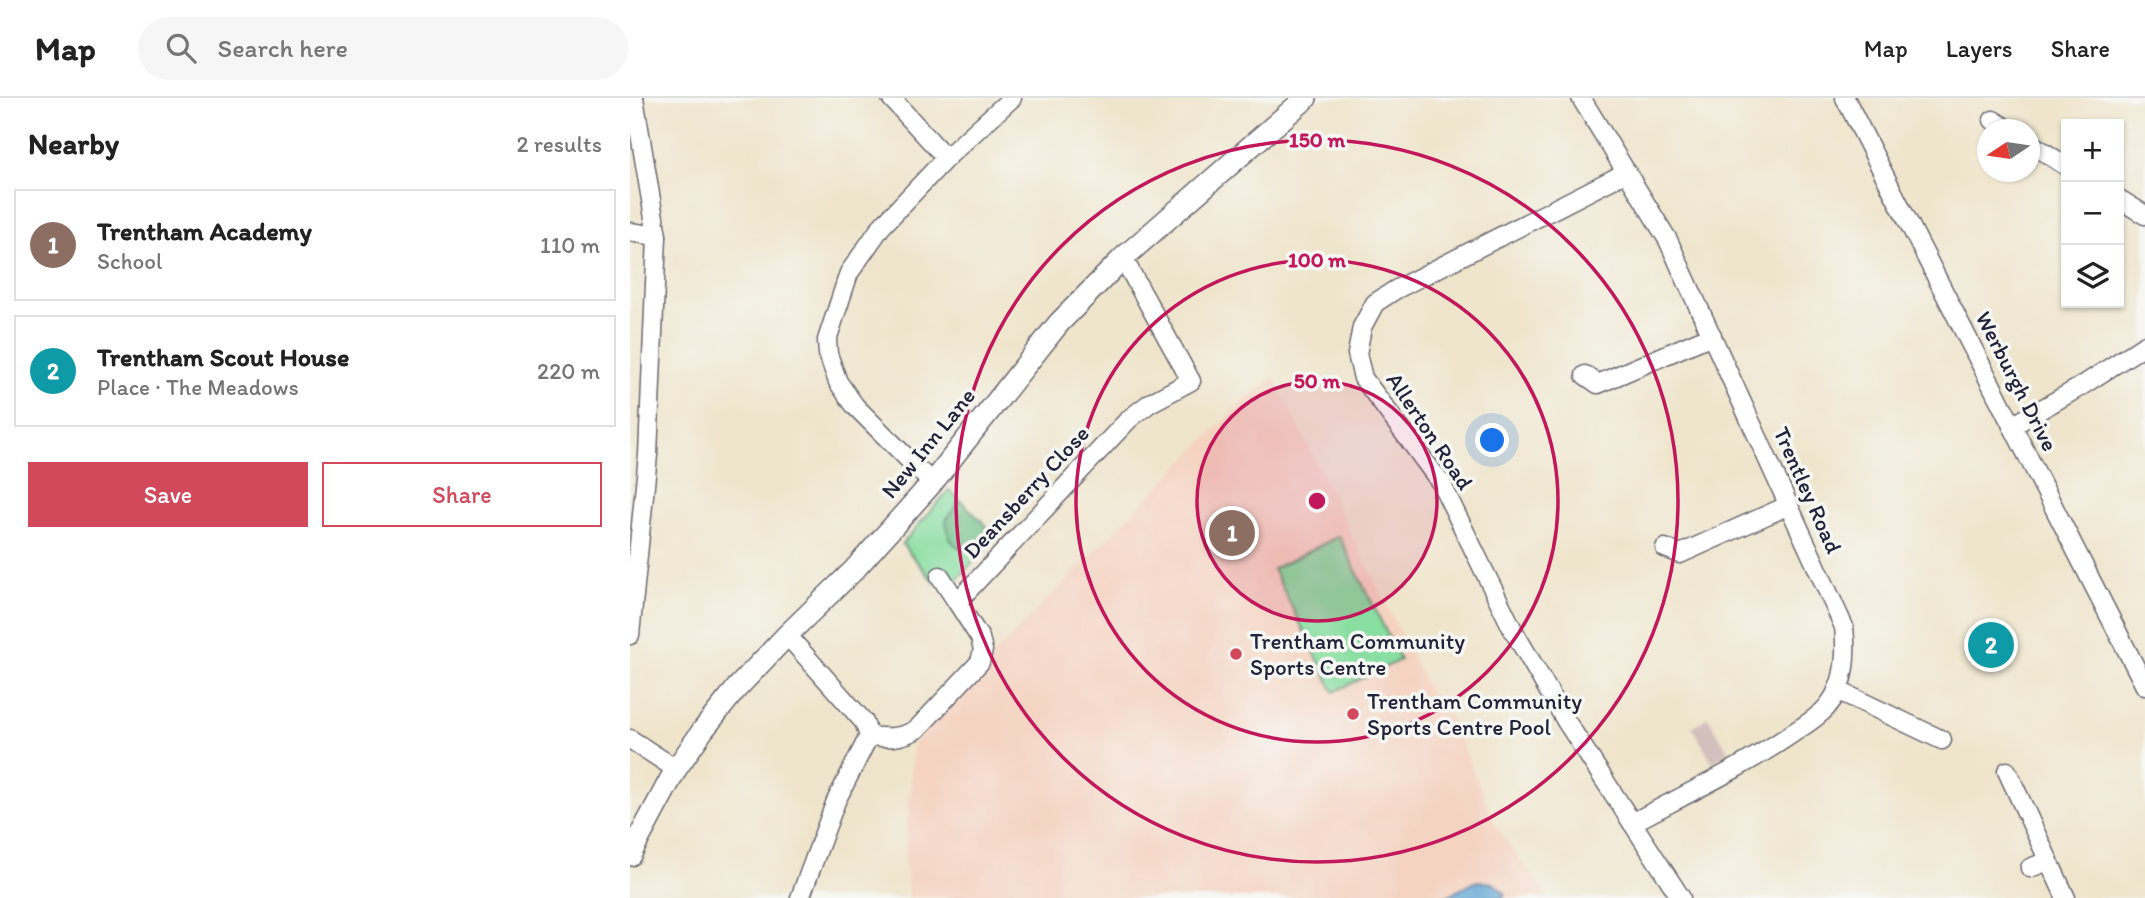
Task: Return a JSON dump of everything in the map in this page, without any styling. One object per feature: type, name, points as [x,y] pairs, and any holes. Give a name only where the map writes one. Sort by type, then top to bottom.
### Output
[{"type":"street","points":[[891,98],[946,158]]},
{"type":"street","points":[[932,483],[855,406],[838,382],[828,354],[827,340],[849,273],[881,227],[946,158],[1012,98]]},
{"type":"street","name":"New Inn Lane","points":[[630,855],[676,769],[703,730],[737,688],[854,570],[932,483],[1059,323],[1123,258],[1306,98]]},
{"type":"street","name":"Trentley Road","points":[[1581,98],[1668,240],[1844,627],[1846,651],[1845,667],[1837,690],[1826,708],[1817,716],[1759,756],[1632,823]]},
{"type":"street","name":"Werburgh Drive","points":[[1845,98],[2145,686]]},
{"type":"street","points":[[630,635],[635,545],[648,455],[657,236],[633,99]]},
{"type":"street","points":[[2040,150],[2061,163]]},
{"type":"street","name":"Allerton Road","points":[[1627,172],[1395,290],[1376,303],[1363,327],[1357,354],[1363,378],[1441,483],[1513,630],[1566,720],[1681,898]]},
{"type":"street","points":[[2124,201],[2145,215]]},
{"type":"street","points":[[630,232],[657,236]]},
{"type":"street","name":"Deansberry Close","points":[[957,601],[1129,419],[1150,403],[1196,388],[1123,258]]},
{"type":"street","points":[[1593,385],[1712,335]]},
{"type":"street","points":[[2012,426],[2145,345]]},
{"type":"street","points":[[1674,557],[1787,506]]},
{"type":"street","points":[[869,736],[893,739],[917,729],[980,662],[983,650],[980,638],[940,576]]},
{"type":"street","points":[[787,635],[864,722],[869,736],[836,801],[800,898]]},
{"type":"street","points":[[1837,690],[1930,741]]},
{"type":"street","points":[[630,739],[676,769]]},
{"type":"street","points":[[2007,771],[2009,793],[2066,898]]},
{"type":"street","points":[[2030,868],[2048,861]]},
{"type":"shaded area","points":[[1274,377],[1440,713],[1446,710],[1450,717],[1498,830],[1549,898],[909,898],[905,859],[913,745],[988,660],[1237,407]]},
{"type":"shaded area","points":[[1708,717],[1729,753],[1713,763],[1692,727]]},
{"type":"green space","points":[[949,490],[997,536],[952,585],[934,582],[902,544]]},
{"type":"green space","points":[[960,500],[992,531],[978,546],[962,549],[950,538],[946,520]]},
{"type":"green space","points":[[1339,536],[1400,660],[1334,692],[1273,569]]},
{"type":"water","points":[[1477,881],[1493,883],[1505,893],[1503,898],[1443,898]]},
{"type":"place","name":"Trentham Academy","points":[[1232,533]]},
{"type":"place","name":"Trentham Scout House","points":[[1991,645]]},
{"type":"place","name":"Trentham Community Sports Centre","points":[[1236,654]]},
{"type":"place","name":"Trentham Community Sports Centre Pool","points":[[1353,714]]}]
